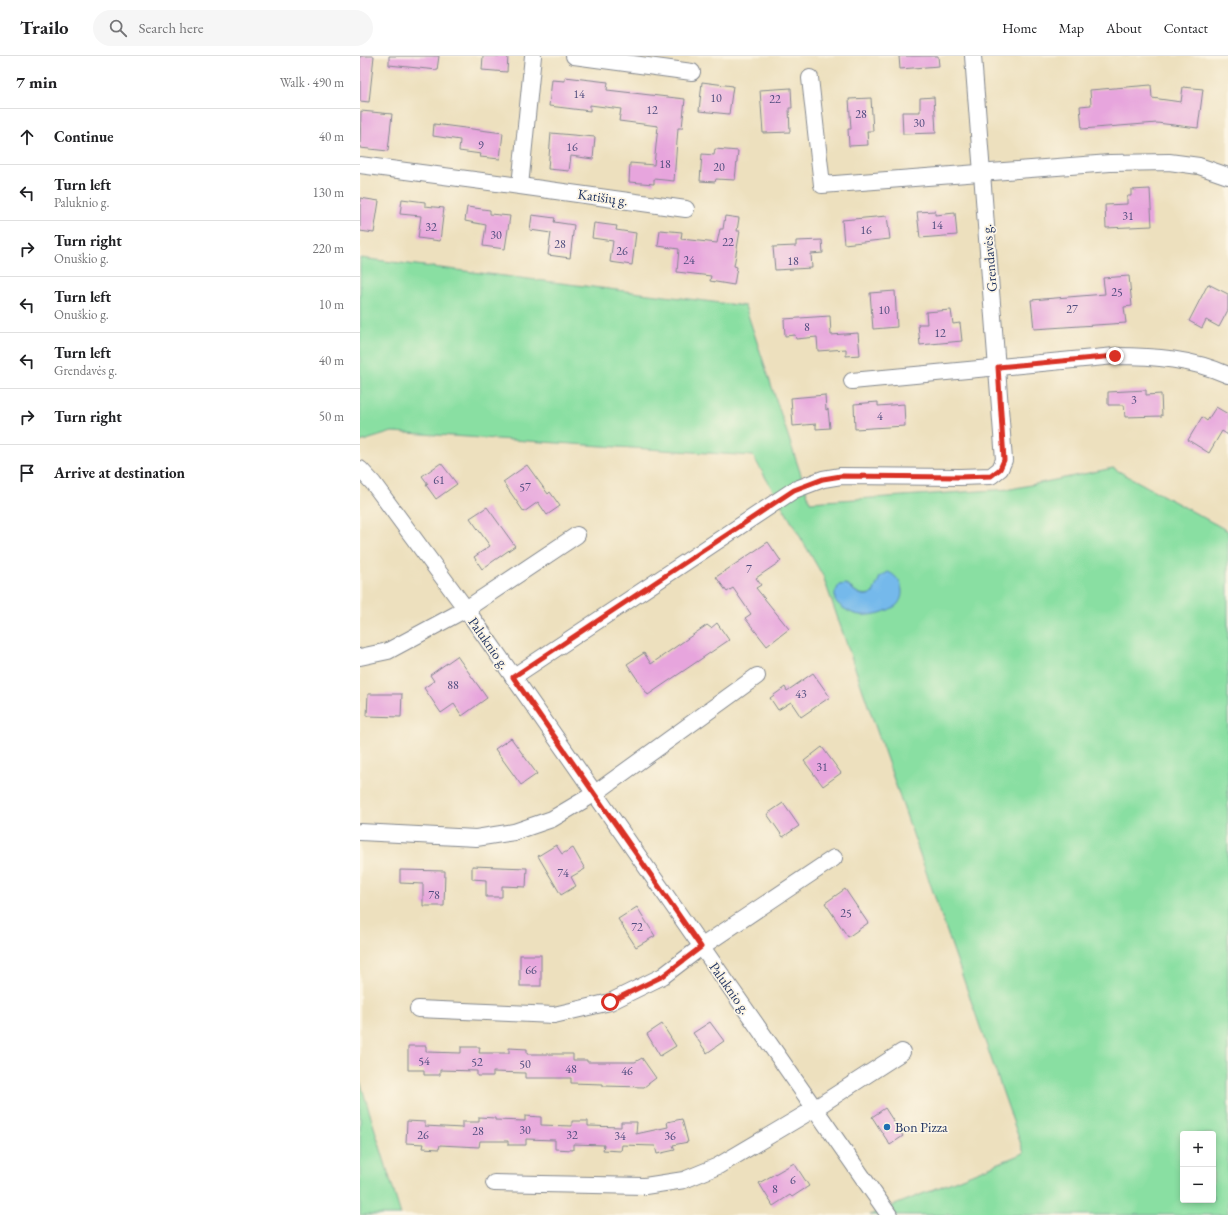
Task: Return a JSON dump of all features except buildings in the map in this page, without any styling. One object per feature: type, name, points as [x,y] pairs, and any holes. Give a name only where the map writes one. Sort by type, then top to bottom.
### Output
[{"type":"street","points":[[520,186],[534,56]]},
{"type":"street","points":[[574,56],[692,72]]},
{"type":"street","name":"Grendavės g.","points":[[513,677],[794,490],[823,479],[841,476],[991,476],[1000,469],[1004,460],[998,367],[973,56]]},
{"type":"street","points":[[810,78],[822,185],[1110,163],[1169,162],[1199,166],[1228,176]]},
{"type":"street","name":"Katišių g.","points":[[360,165],[686,209]]},
{"type":"street","points":[[852,381],[1115,356],[1147,356],[1189,362],[1228,376]]},
{"type":"street","name":"Paluknio g.","points":[[360,469],[373,483],[466,610],[889,1215]]},
{"type":"street","points":[[360,657],[388,651],[466,610],[577,534]]},
{"type":"street","points":[[360,832],[476,838],[514,832],[552,818],[594,794],[757,676]]},
{"type":"street","points":[[418,1009],[554,1015],[610,1002],[663,976],[701,947],[834,858]]},
{"type":"street","points":[[494,1183],[645,1186],[684,1180],[718,1166],[814,1109],[902,1052]]},
{"type":"green space","points":[[360,258],[745,306],[810,502],[1011,489],[1113,468],[1228,531],[1228,1215],[870,1215],[1024,1153],[823,576],[753,456],[392,432],[360,442]],"holes":[[[846,584],[855,591],[865,595],[873,593],[844,609]]]},
{"type":"green space","points":[[360,1081],[401,1215],[360,1215]]},
{"type":"water","points":[[888,572],[893,574],[899,582],[902,591],[900,601],[893,608],[880,613],[861,615],[851,612],[835,601],[835,593],[839,585],[846,584],[855,592],[862,595],[869,595],[873,593],[880,577]]},
{"type":"place","name":"Bon Pizza","points":[[887,1127]]},
{"type":"route","points":[[610,1002],[663,976],[701,947],[513,677],[794,490],[823,479],[841,476],[991,476],[1000,469],[1004,460],[998,367],[1115,356]]}]
